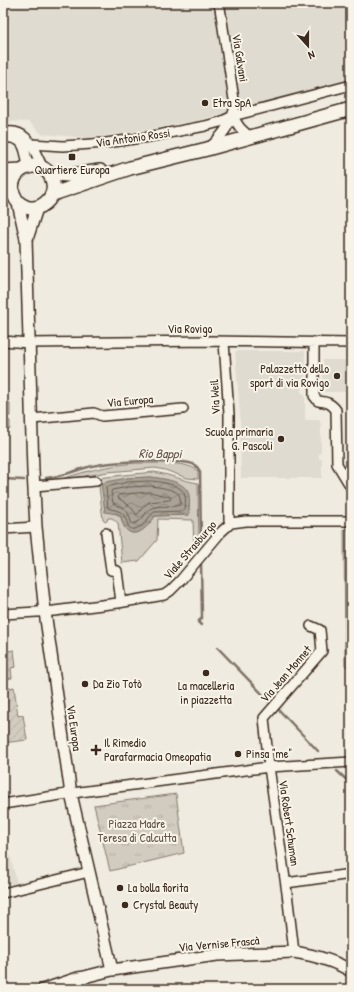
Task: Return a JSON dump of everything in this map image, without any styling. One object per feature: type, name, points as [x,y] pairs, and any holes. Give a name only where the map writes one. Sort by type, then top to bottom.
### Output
[{"type":"main road","name":"Via Antonio Rossi","points":[[37,208],[47,203],[53,194],[130,168],[252,137],[349,109]]},
{"type":"main road","name":"Via Antonio Rossi","points":[[3,171],[36,166],[59,176],[130,168]]},
{"type":"main road","points":[[24,168],[15,175],[12,182],[7,187],[18,203],[27,208],[37,208]]},
{"type":"main road","points":[[46,171],[52,179],[54,186],[53,194]]},
{"type":"street","name":"Via Galvani","points":[[218,3],[235,106],[233,116]]},
{"type":"street","name":"Via Antonio Rossi","points":[[31,144],[63,146],[106,143],[148,137],[205,126],[220,122],[233,116],[351,85]]},
{"type":"street","name":"Via Antonio Rossi","points":[[207,149],[221,137],[233,116]]},
{"type":"street","points":[[233,116],[238,127],[252,137]]},
{"type":"street","points":[[3,133],[16,132],[25,135],[46,171]]},
{"type":"street","points":[[3,138],[20,140],[24,147],[24,168]]},
{"type":"street","name":"Via Europa","points":[[18,203],[26,239],[36,527],[45,612],[71,794],[112,970]]},
{"type":"street","name":"Via Europa","points":[[26,239],[37,208]]},
{"type":"street","name":"Via Rovigo","points":[[3,341],[29,343],[351,343]]},
{"type":"street","name":"Via Weil","points":[[224,342],[229,414],[229,520],[231,522]]},
{"type":"street","points":[[314,342],[314,396],[318,401],[326,402],[332,405],[336,410],[337,464],[351,487]]},
{"type":"street","name":"Via Europa","points":[[32,419],[94,413],[102,416],[183,409]]},
{"type":"street","points":[[34,481],[96,481]]},
{"type":"street","name":"Viale Strasburgo","points":[[3,614],[45,612],[164,595],[170,591],[231,522],[351,521]]},
{"type":"street","points":[[3,529],[36,527]]},
{"type":"street","points":[[106,533],[111,570],[117,571],[121,602]]},
{"type":"street","name":"Via Jean Monnet","points":[[269,766],[264,718],[322,651],[320,630],[311,626]]},
{"type":"street","points":[[3,804],[269,766],[351,762]]},
{"type":"street","name":"Via Robert Schuman","points":[[269,766],[286,883],[294,952]]},
{"type":"street","points":[[3,893],[89,872]]},
{"type":"street","name":"Via Robert Schuman","points":[[286,883],[344,875]]},
{"type":"street","name":"Via Vernise Frascà","points":[[42,989],[78,977],[112,970],[217,955],[294,952],[305,954],[344,967],[351,971]]},
{"type":"street","name":"Via Vernise Frascà","points":[[65,989],[88,976]]},
{"type":"shaded area","points":[[3,3],[351,3],[351,80],[200,120],[130,133],[88,138],[42,134],[29,122],[3,121]]},
{"type":"shaded area","points":[[235,351],[305,351],[305,386],[301,389],[301,392],[305,395],[305,420],[319,420],[321,424],[321,453],[319,454],[319,459],[322,459],[322,478],[241,478],[240,415]]},
{"type":"shaded area","name":"Palazzetto dello sport di via Rovigo","points":[[323,360],[351,360],[351,464],[350,392],[323,392]]},
{"type":"shaded area","points":[[3,834],[5,834],[17,883],[3,886]]},
{"type":"green space","points":[[3,402],[10,403],[10,416],[5,416],[5,420],[10,421],[10,429],[3,429]]},
{"type":"green space","points":[[137,463],[169,463],[185,465],[198,471],[198,479],[187,478],[155,468],[108,472],[53,482],[74,475],[116,465]]},
{"type":"green space","points":[[154,472],[198,483],[199,544],[194,551],[193,520],[158,519],[157,540],[139,561],[122,563],[118,523],[112,518],[108,518],[105,522],[103,520],[98,478]],"holes":[[[151,477],[168,480],[189,515],[155,516],[141,531],[133,533],[127,530],[123,525],[121,517],[117,514],[127,478]]]},
{"type":"green space","points":[[344,529],[351,529],[351,671],[345,665]]},
{"type":"green space","points":[[14,650],[16,667],[11,668],[12,678],[3,679],[3,652]]},
{"type":"green space","points":[[14,687],[18,716],[23,715],[27,740],[3,743],[3,689]]},
{"type":"green space","name":"Piazza Madre Teresa di Calcutta","points":[[176,794],[184,853],[110,871],[94,805]]},
{"type":"water","points":[[151,477],[174,482],[187,490],[189,495],[189,515],[155,516],[147,527],[136,533],[132,533],[127,530],[121,517],[117,514],[105,512],[101,483],[127,478]]},
{"type":"waterway","name":"Rio Bappi","points":[[46,478],[59,476],[90,466],[118,462],[183,462],[193,464],[200,472],[201,543]]},
{"type":"waterway","name":"Rio Bappi","points":[[3,479],[24,480]]},
{"type":"waterway","name":"Rio Bappi","points":[[201,563],[202,618],[198,622],[201,625]]},
{"type":"waterway","name":"Rio Bappi","points":[[218,648],[270,702]]},
{"type":"waterway","points":[[279,710],[318,751]]},
{"type":"waterway","name":"Rio Bappi","points":[[337,771],[351,784]]},
{"type":"place","name":"Etra SpA","points":[[205,103]]},
{"type":"place","name":"Quartiere Europa","points":[[72,157]]},
{"type":"place","name":"Palazzetto dello sport di via Rovigo","points":[[337,376]]},
{"type":"place","name":"Scuola primaria G. Pascoli","points":[[281,439]]},
{"type":"place","name":"La macelleria in piazzetta","points":[[206,673]]},
{"type":"place","name":"Da Zio Totò","points":[[85,684]]},
{"type":"place","name":"Il Rimedio Parafarmacia Omeopatia","points":[[96,750]]},
{"type":"place","name":"Pinsa \"me\"","points":[[238,754]]},
{"type":"place","name":"La bolla fiorita","points":[[120,888]]},
{"type":"place","name":"Crystal Beauty","points":[[125,905]]}]
